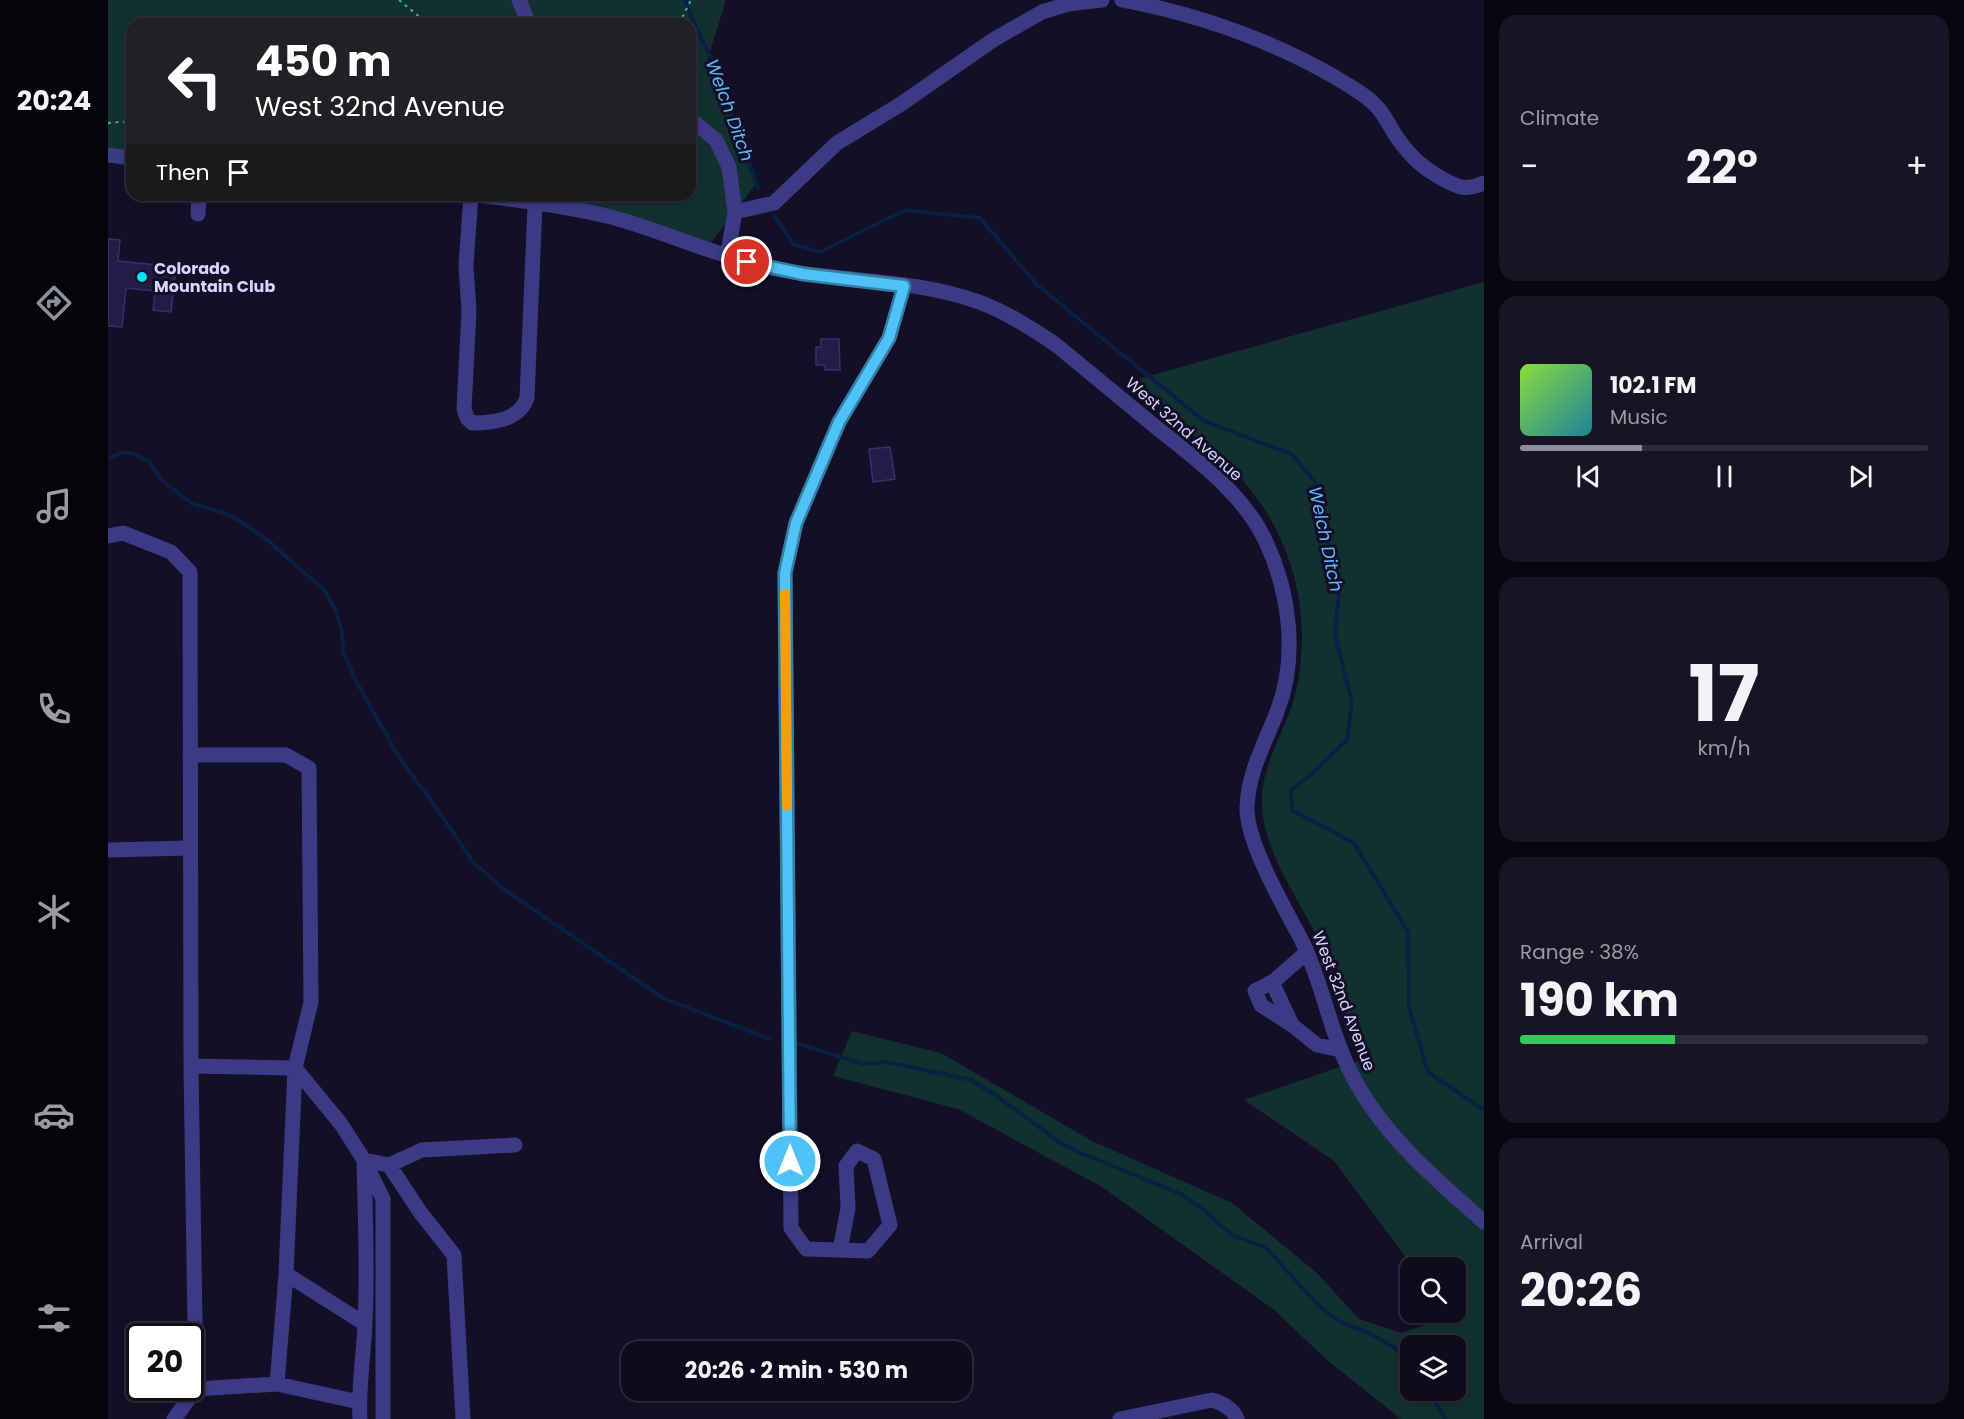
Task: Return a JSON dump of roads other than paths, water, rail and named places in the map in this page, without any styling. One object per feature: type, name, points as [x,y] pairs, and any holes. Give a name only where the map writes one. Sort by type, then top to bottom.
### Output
[{"type":"street","points":[[519,0],[526,18]]},
{"type":"street","points":[[735,212],[774,203],[837,143],[901,104],[993,40],[1042,12],[1068,4],[1102,0]]},
{"type":"street","points":[[1122,0],[1150,5],[1248,34],[1300,57],[1348,85],[1377,107],[1398,140],[1420,166],[1455,186],[1465,189],[1484,183]]},
{"type":"street","points":[[696,124],[716,140],[729,167],[735,212],[727,258]]},
{"type":"street","points":[[108,155],[126,157]]},
{"type":"street","points":[[198,214],[199,201]]},
{"type":"street","points":[[471,201],[466,266],[468,322],[464,409],[467,418],[472,423],[487,423],[511,417],[523,408],[527,398],[535,204]]},
{"type":"street","name":"West 32nd Avenue","points":[[515,201],[610,217],[727,258],[803,274],[937,290],[978,302],[1027,326],[1055,344],[1232,492],[1266,540],[1285,600],[1290,642],[1289,669],[1285,689],[1254,768],[1248,791],[1247,811],[1251,834],[1307,952],[1341,1050],[1350,1072],[1368,1103],[1404,1148],[1484,1222]]},
{"type":"street","points":[[840,1250],[848,1208],[846,1166],[856,1151],[874,1159],[890,1225],[868,1251],[806,1249],[790,1228],[785,573],[796,523],[839,422],[889,338],[904,286]]},
{"type":"street","points":[[108,536],[123,533],[171,552],[190,572],[191,1066],[195,1323]]},
{"type":"street","points":[[190,755],[286,755],[309,768],[311,1002],[294,1068],[286,1274],[277,1384]]},
{"type":"street","points":[[108,850],[190,848]]},
{"type":"street","points":[[1307,952],[1272,982],[1292,1024],[1317,1045],[1341,1050]]},
{"type":"street","points":[[191,1066],[294,1068],[341,1124],[364,1160],[383,1198],[383,1419]]},
{"type":"street","points":[[364,1160],[389,1164],[422,1150],[514,1145]]},
{"type":"street","points":[[360,1419],[367,1270],[364,1160]]},
{"type":"street","points":[[389,1164],[420,1212],[454,1255],[463,1419]]},
{"type":"street","points":[[286,1274],[365,1324]]},
{"type":"street","points":[[204,1389],[277,1384],[359,1402]]},
{"type":"street","points":[[1120,1419],[1172,1413],[1212,1400],[1223,1402],[1237,1419]]},
{"type":"street","points":[[174,1419],[187,1401]]},
{"type":"waterway","name":"Welch Ditch","points":[[685,0],[692,18]]},
{"type":"waterway","name":"Welch Ditch","points":[[696,28],[717,70],[758,188]]},
{"type":"waterway","name":"Welch Ditch","points":[[775,216],[793,244],[820,252],[905,210],[980,218],[1037,285],[1204,421],[1291,454],[1315,481],[1339,594],[1335,634],[1352,703],[1347,740],[1313,773],[1291,790],[1292,810],[1354,843],[1408,932],[1409,1008],[1428,1072],[1484,1110]]},
{"type":"waterway","points":[[108,458],[124,452],[134,454],[149,462],[163,481],[191,503],[227,514],[247,526],[270,542],[324,589],[335,609],[342,631],[343,651],[355,679],[400,759],[473,862],[506,891],[665,999],[770,1039]]},
{"type":"waterway","points":[[796,1043],[863,1064],[887,1062],[971,1080],[997,1096],[1059,1142],[1181,1194],[1232,1235],[1266,1248],[1319,1306],[1342,1323],[1365,1331],[1400,1353]]},
{"type":"waterway","points":[[1434,1401],[1445,1419]]},
{"type":"place","name":"Colorado Mountain Club","points":[[142,277]]}]
